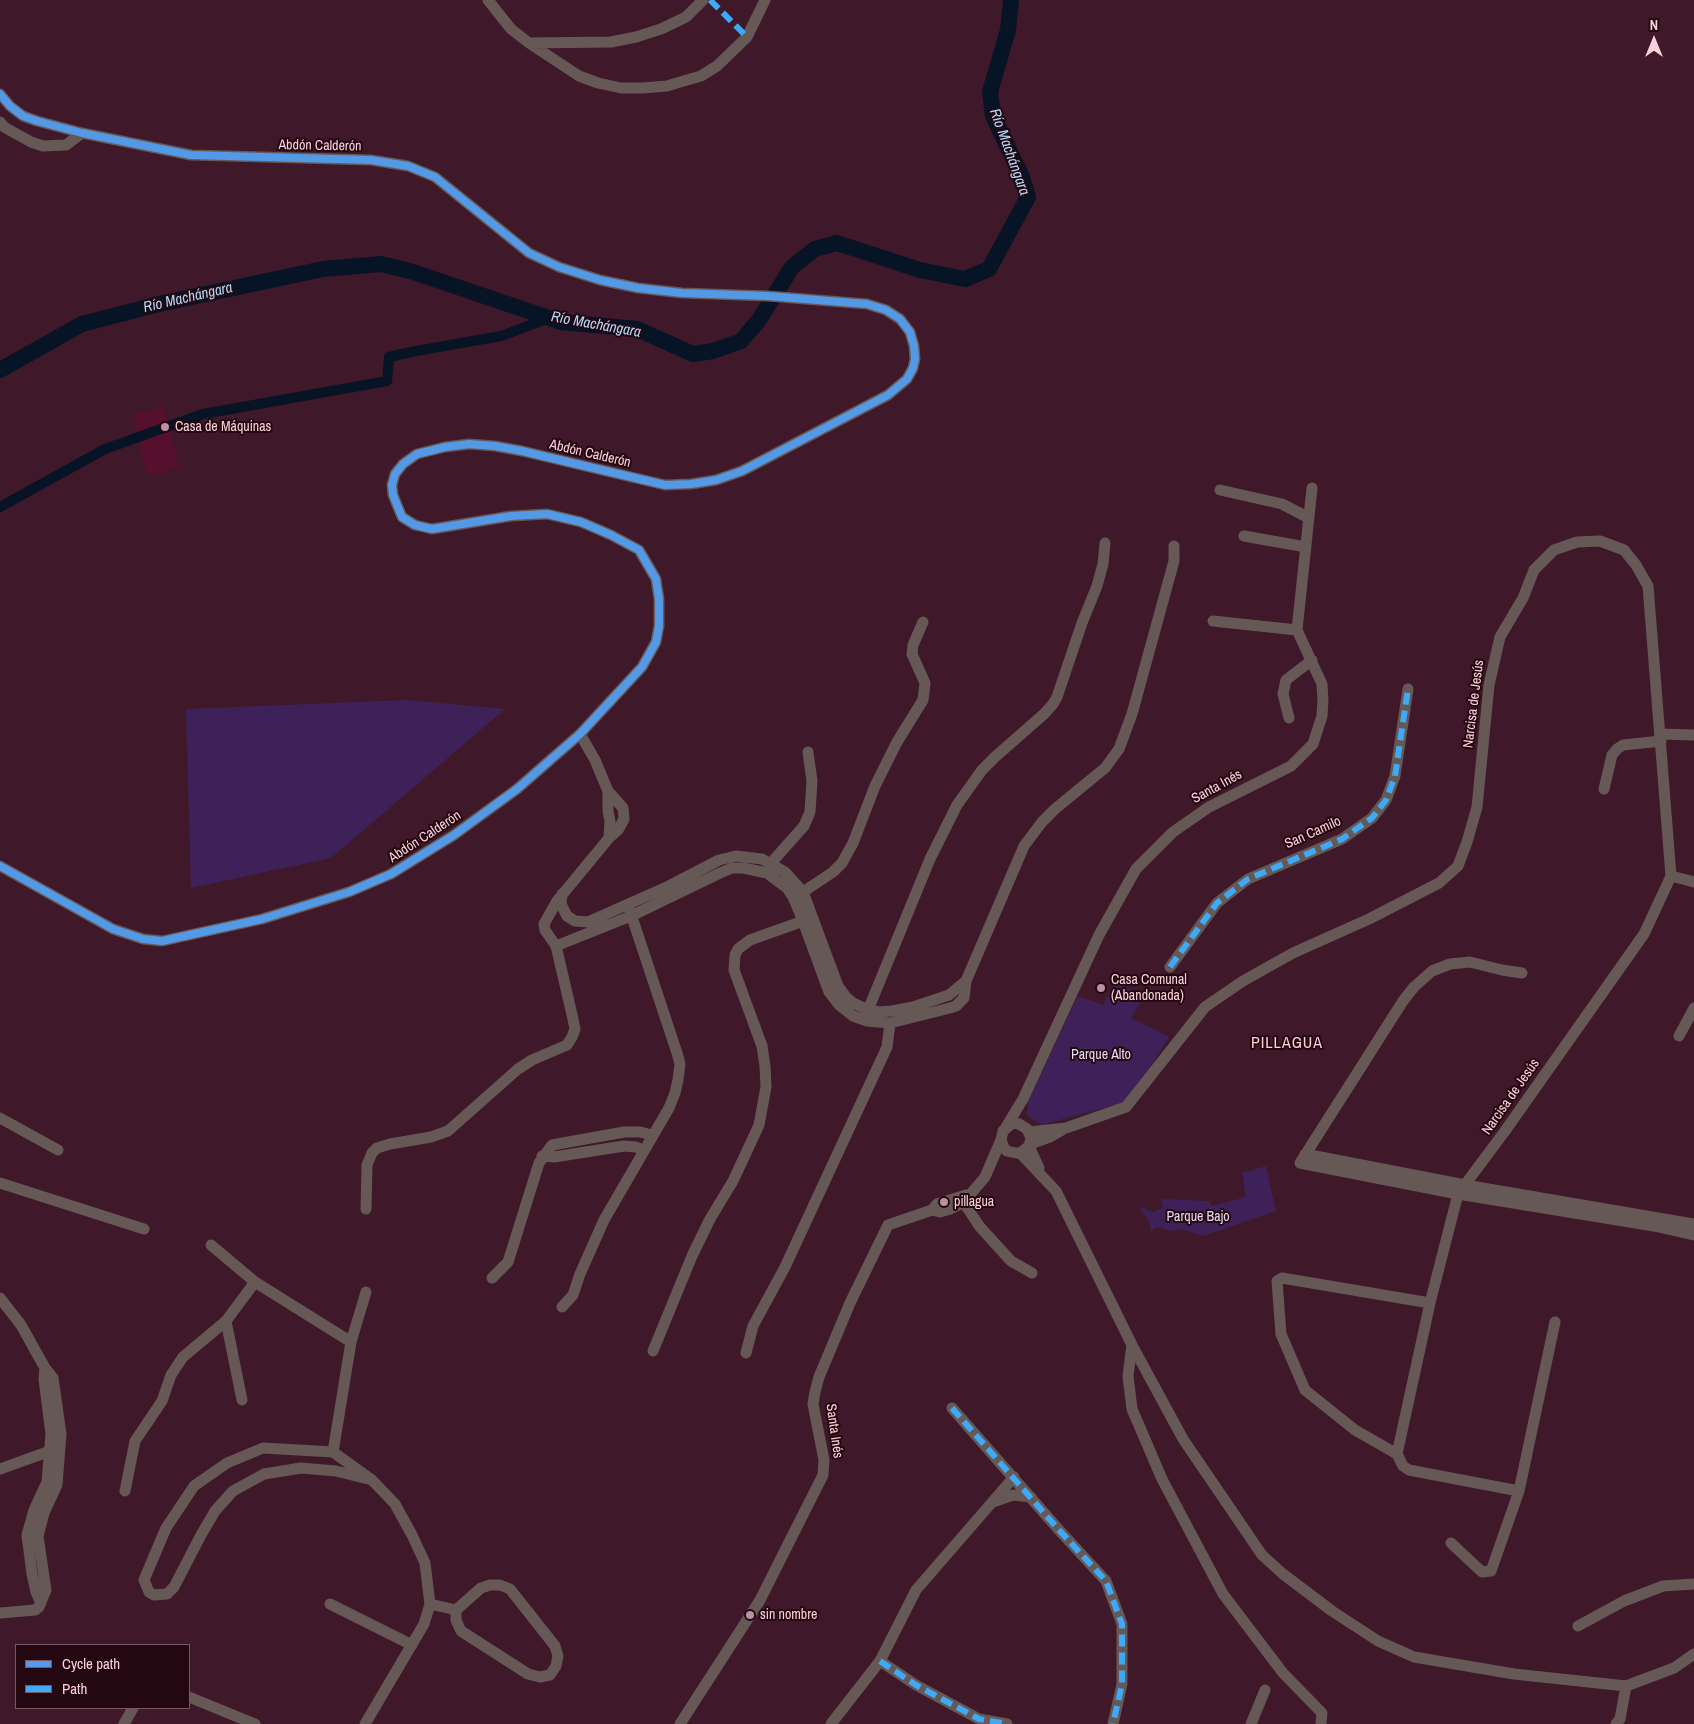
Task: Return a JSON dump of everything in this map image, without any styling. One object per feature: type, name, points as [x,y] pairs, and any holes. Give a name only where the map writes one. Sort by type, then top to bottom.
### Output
[{"type":"street","points":[[488,0],[511,30],[529,43],[579,76],[620,88],[667,86],[701,76],[718,66],[747,36],[765,0]]},
{"type":"street","points":[[529,43],[610,42],[636,37],[661,30],[686,17],[703,0]]},
{"type":"street","name":"Abdón Calderón","points":[[0,94],[10,106],[23,116],[37,121],[191,155],[371,160],[408,166],[435,177],[529,253],[559,266],[600,280],[638,288],[682,293],[768,296],[867,304],[886,310],[900,319],[910,332],[915,359],[907,379],[888,395],[742,470],[716,480],[691,484],[665,485],[522,451],[496,446],[469,444],[445,447],[418,454],[403,464],[395,474],[392,485],[393,495],[402,517],[415,525],[432,529],[511,516],[547,514],[581,522],[612,535],[639,550],[656,579],[659,599],[659,626],[656,642],[642,667],[580,734],[516,789],[454,835],[391,874],[372,883],[262,919],[162,941],[143,939],[113,929],[0,866]]},
{"type":"street","points":[[0,122],[4,127],[31,142],[43,146],[66,144],[82,132]]},
{"type":"street","points":[[1214,621],[1297,630],[1312,488]]},
{"type":"street","points":[[1220,490],[1282,504],[1309,518]]},
{"type":"street","points":[[1244,536],[1306,547]]},
{"type":"street","name":"Narcisa de Jesús","points":[[1024,1143],[1050,1138],[1066,1128],[1126,1107],[1204,1007],[1243,981],[1294,954],[1440,883],[1458,866],[1467,842],[1476,807],[1489,685],[1500,637],[1523,598],[1534,570],[1554,550],[1577,542],[1600,540],[1624,550],[1636,565],[1648,586],[1671,876],[1644,934],[1462,1189]]},
{"type":"street","points":[[868,1010],[930,859],[957,805],[982,770],[1053,704],[1097,586],[1103,564],[1105,543]]},
{"type":"street","points":[[562,894],[561,904],[565,914],[572,920],[588,922],[628,905],[727,857],[747,856],[762,859],[785,872],[803,892],[808,920],[829,992],[839,1005],[853,1016],[867,1022],[890,1023],[956,1006],[964,998],[966,981],[1024,846],[1042,822],[1105,768],[1119,749],[1132,714],[1174,560],[1174,546]]},
{"type":"street","points":[[803,892],[833,872],[842,863],[853,843],[876,786],[897,742],[923,700],[925,683],[912,654],[913,645],[922,622]]},
{"type":"street","name":"Santa Inés","points":[[1000,1140],[1003,1130],[1022,1099],[1099,935],[1136,869],[1173,832],[1209,807],[1292,766],[1313,744],[1322,716],[1322,684],[1297,630]]},
{"type":"street","points":[[1289,718],[1283,694],[1286,680],[1312,660]]},
{"type":"street","name":"San Camilo","points":[[1170,967],[1217,903],[1248,879],[1342,839],[1372,818],[1386,800],[1395,776],[1408,689]]},
{"type":"street","points":[[366,1209],[367,1165],[372,1153],[378,1148],[390,1144],[431,1138],[448,1131],[518,1069],[532,1060],[567,1045],[572,1037],[575,1029],[556,946],[545,930],[544,924],[562,894],[609,838],[618,830],[624,818],[623,808],[608,791],[580,734]]},
{"type":"street","points":[[1604,789],[1612,755],[1623,745],[1661,737],[1694,735]]},
{"type":"street","points":[[771,863],[804,826],[810,812],[812,781],[808,752]]},
{"type":"street","points":[[556,946],[631,916],[720,873],[732,868],[743,868],[767,873],[787,888],[808,920],[838,986],[853,1003],[868,1010],[879,1012],[892,1011],[921,1005],[949,995],[966,981]]},
{"type":"street","points":[[1671,876],[1694,882]]},
{"type":"street","points":[[562,1306],[573,1295],[580,1274],[604,1220],[669,1108],[675,1093],[680,1064],[628,905]]},
{"type":"street","points":[[653,1351],[692,1256],[710,1219],[733,1181],[759,1125],[766,1087],[765,1066],[762,1046],[734,970],[735,955],[738,949],[750,940],[808,920]]},
{"type":"street","points":[[1522,973],[1470,962],[1450,964],[1432,971],[1414,986],[1403,1000],[1302,1158],[1462,1189],[1655,1222],[1694,1224]]},
{"type":"street","points":[[1679,1036],[1694,1008]]},
{"type":"street","points":[[746,1353],[753,1326],[785,1266],[887,1048],[890,1023]]},
{"type":"street","points":[[1022,1099],[1024,1143]]},
{"type":"street","points":[[0,1118],[58,1150]]},
{"type":"street","points":[[1006,1127],[1010,1124],[1019,1124],[1024,1143],[1044,1176],[1056,1191],[1132,1345],[1183,1439],[1262,1555],[1283,1574],[1332,1611],[1378,1640],[1414,1657],[1514,1674],[1626,1686],[1674,1668],[1694,1654]]},
{"type":"street","points":[[492,1278],[508,1262],[542,1156],[552,1145],[624,1132],[640,1132],[652,1135]]},
{"type":"street","points":[[1000,1140],[1004,1148],[1024,1143]]},
{"type":"street","points":[[1000,1140],[985,1176],[964,1198],[980,1227],[1010,1261],[1032,1273]]},
{"type":"street","points":[[990,1165],[1024,1143]]},
{"type":"street","points":[[542,1156],[554,1158],[624,1146],[643,1150]]},
{"type":"street","points":[[0,1183],[144,1229]]},
{"type":"street","points":[[1397,1454],[1430,1303],[1462,1189]]},
{"type":"street","name":"Santa Inés","points":[[680,1724],[760,1600],[823,1475],[824,1460],[813,1404],[815,1392],[819,1377],[850,1303],[888,1225],[932,1210],[940,1212],[964,1198]]},
{"type":"street","points":[[1655,1222],[1694,1235]]},
{"type":"street","points":[[211,1245],[255,1282],[351,1342]]},
{"type":"street","points":[[1430,1303],[1282,1278],[1277,1281],[1281,1334],[1305,1390],[1355,1430],[1397,1454],[1403,1466],[1409,1470],[1519,1491]]},
{"type":"street","points":[[125,1491],[135,1441],[162,1401],[171,1374],[184,1357],[226,1320],[255,1282]]},
{"type":"street","points":[[333,1452],[351,1342],[366,1292]]},
{"type":"street","points":[[0,1298],[21,1325],[45,1368],[53,1378],[61,1434],[57,1484],[44,1513],[38,1536],[46,1590],[41,1603],[35,1610],[0,1613]]},
{"type":"street","points":[[226,1320],[242,1400]]},
{"type":"street","points":[[1450,1543],[1482,1572],[1491,1571],[1519,1491],[1555,1322]]},
{"type":"street","points":[[1132,1345],[1128,1376],[1132,1408],[1162,1479],[1223,1594],[1284,1673],[1322,1713],[1321,1724]]},
{"type":"street","points":[[41,1603],[36,1592],[32,1574],[27,1535],[34,1510],[47,1482],[51,1434],[44,1379],[45,1368]]},
{"type":"street","points":[[952,1408],[1106,1581],[1122,1624],[1122,1684],[1113,1724]]},
{"type":"street","points":[[365,1724],[424,1624],[430,1604],[425,1563],[395,1504],[372,1480],[333,1452],[263,1448],[227,1463],[194,1486],[166,1528],[144,1580],[149,1592],[154,1595],[167,1594],[174,1587],[215,1511],[233,1490],[264,1474],[302,1468],[336,1470],[372,1480]]},
{"type":"street","points":[[0,1469],[50,1450]]},
{"type":"street","points":[[831,1724],[880,1660],[916,1590],[1014,1477]]},
{"type":"street","points":[[992,1502],[1013,1496],[1031,1497]]},
{"type":"street","points":[[1578,1626],[1624,1601],[1662,1586],[1694,1584]]},
{"type":"street","points":[[495,1585],[510,1589],[554,1646],[558,1656],[556,1666],[550,1675],[540,1677],[528,1674],[461,1631],[456,1620],[456,1610],[481,1588],[495,1585]]},
{"type":"street","points":[[330,1604],[412,1645]]},
{"type":"street","points":[[430,1604],[456,1610]]},
{"type":"street","points":[[880,1660],[916,1685],[979,1719],[1007,1724]]},
{"type":"street","points":[[1616,1724],[1620,1719],[1626,1686]]},
{"type":"street","points":[[1251,1724],[1265,1690]]},
{"type":"street","points":[[190,1697],[255,1724]]},
{"type":"street","points":[[124,1724],[132,1709]]},
{"type":"shaded area","points":[[164,407],[179,468],[147,476],[133,414]]},
{"type":"green space","points":[[407,700],[505,709],[331,858],[191,888],[186,709]]},
{"type":"green space","name":"Parque Alto","points":[[1115,982],[1144,996],[1131,1018],[1169,1037],[1151,1066],[1123,1103],[1041,1125],[1027,1115],[1028,1101],[1078,996],[1103,1005]]},
{"type":"green space","name":"Parque Bajo","points":[[1266,1166],[1276,1211],[1203,1236],[1182,1229],[1171,1231],[1157,1227],[1151,1231],[1150,1223],[1139,1206],[1153,1212],[1163,1208],[1161,1199],[1210,1201],[1211,1206],[1246,1197],[1242,1173]]},
{"type":"waterway","name":"Río Machángara","points":[[0,370],[82,324],[159,304],[323,269],[381,264],[410,271],[561,322],[637,329],[693,354],[713,351],[741,341],[759,320],[792,267],[815,249],[837,243],[920,270],[965,279],[989,269],[1028,197],[1022,177],[993,116],[990,92],[1008,30],[1011,0]]},
{"type":"waterway","points":[[0,507],[105,449],[203,414],[387,381],[389,357],[501,336],[549,318]]},
{"type":"marked path","points":[[710,0],[747,37]]},
{"type":"marked path","points":[[1170,967],[1217,903],[1248,879],[1342,839],[1372,818],[1386,800],[1395,776],[1408,689]]},
{"type":"marked path","points":[[952,1408],[1106,1581],[1122,1624],[1122,1684],[1113,1724]]},
{"type":"marked path","points":[[880,1661],[916,1685],[979,1719],[1007,1724]]},
{"type":"cycle path","points":[[0,94],[10,106],[23,116],[37,121],[82,133],[191,155],[371,160],[408,166],[435,177],[529,253],[559,267],[600,280],[638,288],[682,293],[768,296],[867,304],[886,310],[900,319],[910,332],[915,359],[907,379],[888,395],[742,471],[716,480],[691,484],[665,485],[522,451],[469,444],[445,447],[417,454],[403,464],[395,474],[392,485],[393,495],[402,517],[415,525],[432,529],[511,516],[547,514],[581,522],[639,550],[656,579],[659,599],[659,626],[656,642],[642,667],[580,734],[517,789],[454,835],[391,874],[349,892],[262,919],[162,941],[143,939],[113,929],[0,866]]},
{"type":"place","name":"Casa de Máquinas","points":[[165,427]]},
{"type":"place","name":"Casa Comunal (Abandonada)","points":[[1101,988]]},
{"type":"place","name":"pillagua","points":[[944,1202]]},
{"type":"place","name":"sin nombre","points":[[750,1615]]},
{"type":"district","name":"PILLAGUA","points":[[1287,1044]]}]
